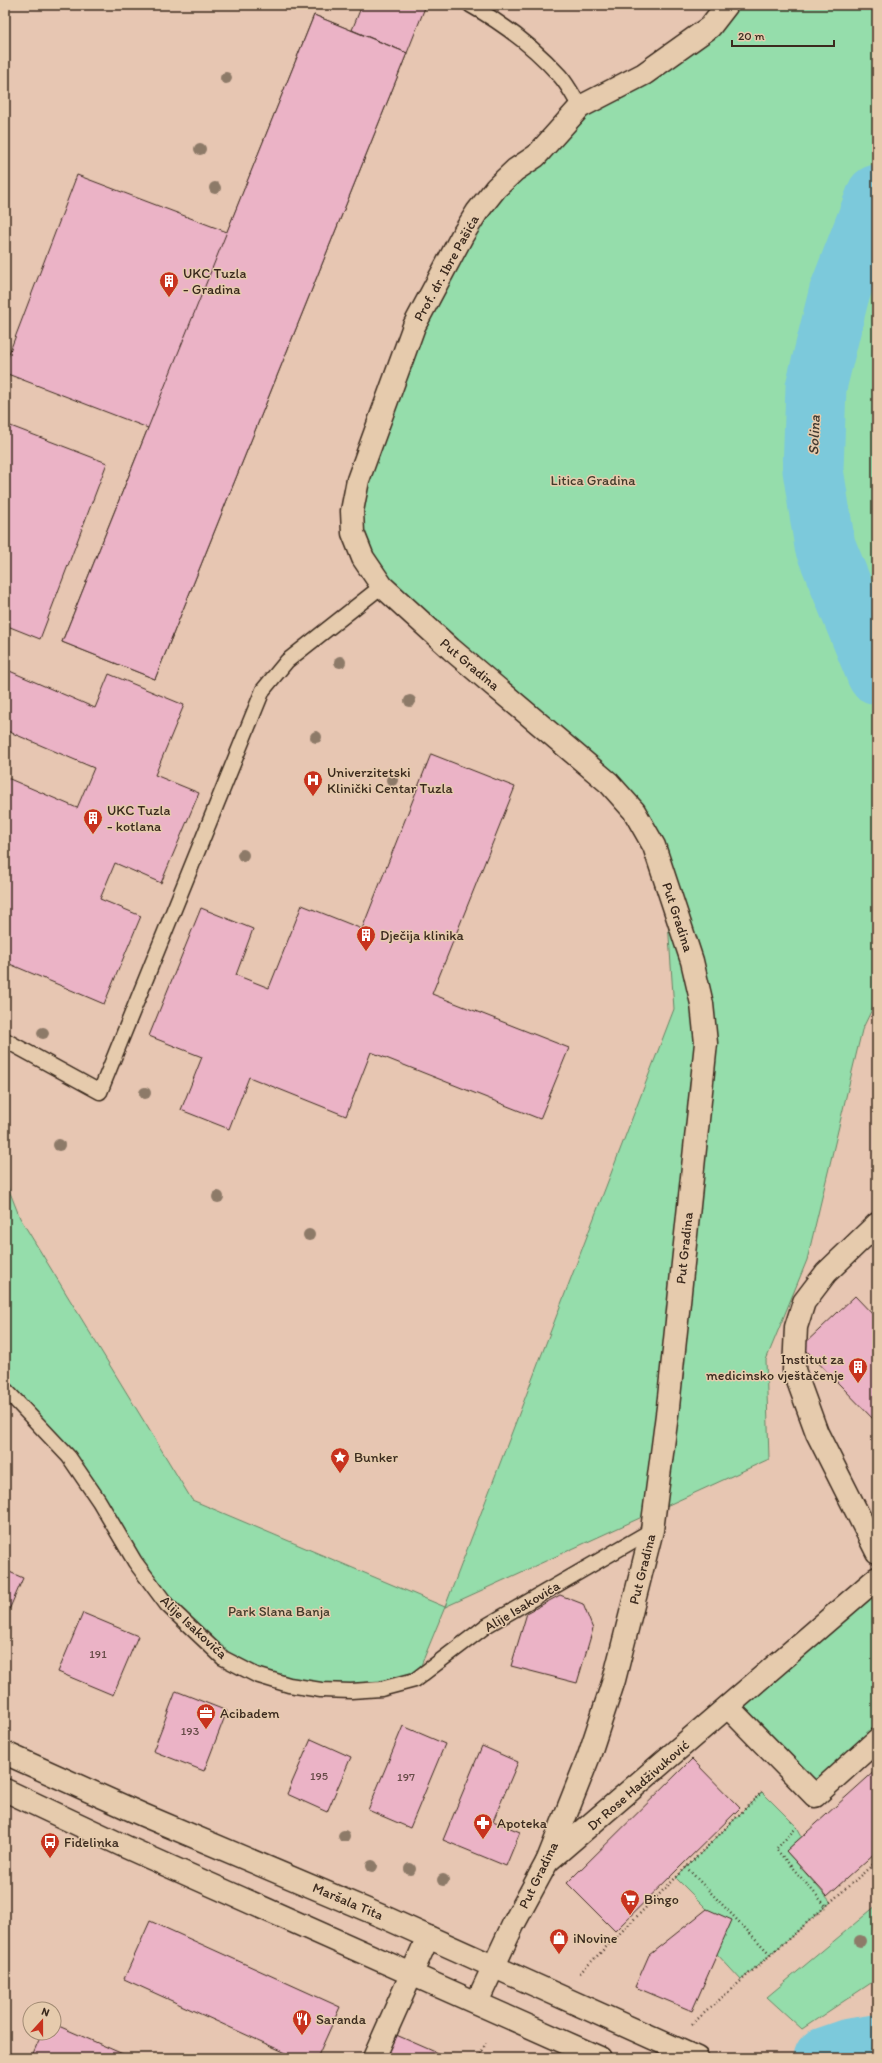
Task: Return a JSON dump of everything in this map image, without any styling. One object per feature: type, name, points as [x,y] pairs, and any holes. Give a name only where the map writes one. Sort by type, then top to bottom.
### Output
[{"type":"street","name":"Prof. dr. Ibre Pašića","points":[[382,586],[363,558],[354,533],[352,511],[358,480],[414,326],[462,236],[477,212],[496,188],[516,170],[536,156],[580,107],[644,74],[710,27],[727,5]]},
{"type":"street","name":"Put Gradina","points":[[382,586],[451,648],[609,783],[634,811],[654,846],[692,961],[702,1004],[706,1043],[668,1407],[652,1530],[614,1680],[589,1756],[547,1862],[513,1925],[477,2002]]},
{"type":"street","points":[[877,1224],[826,1273],[804,1302],[796,1327],[794,1370],[817,1433],[877,1552]]},
{"type":"street","name":"Dr Rose Hadživuković","points":[[547,1862],[728,1708],[877,1578]]},
{"type":"street","points":[[728,1708],[815,1796],[877,1740]]},
{"type":"street","name":"Maršala Tita","points":[[5,1753],[143,1815],[494,1966],[692,2056]]},
{"type":"street","points":[[5,1790],[126,1848],[477,2002],[600,2058]]},
{"type":"street","points":[[374,2058],[428,1937]]},
{"type":"lane","points":[[470,5],[495,19],[527,43],[560,77],[580,107]]},
{"type":"lane","points":[[5,1040],[100,1092],[263,690],[287,661],[382,586]]},
{"type":"lane","name":"Alije Isakovića","points":[[5,1389],[70,1457],[135,1562],[167,1606],[223,1658],[256,1675],[289,1684],[321,1690],[351,1691],[381,1689],[415,1680],[486,1626],[652,1530]]},
{"type":"path","points":[[576,1977],[762,1792]]},
{"type":"path","points":[[797,1827],[776,1849],[826,1906]]},
{"type":"path","points":[[688,2027],[877,1861]]},
{"type":"path","points":[[686,1867],[770,1954]]},
{"type":"path","points":[[479,2058],[488,2036]]},
{"type":"green space","name":"Litica Gradina","points":[[727,5],[877,5],[877,195],[839,294],[816,387],[813,470],[825,546],[877,674],[877,999],[862,1030],[807,1260],[766,1360],[769,1459],[445,1607],[674,1009],[665,878],[634,811],[382,586],[353,533],[414,327],[515,170]]},
{"type":"green space","points":[[877,253],[877,611],[854,546],[846,503],[840,430],[846,354],[853,318],[863,284]]},
{"type":"green space","name":"Park Slana Banja","points":[[5,1180],[20,1218],[192,1500],[445,1607],[415,1680],[351,1691],[256,1675],[167,1605],[99,1501],[5,1389]]},
{"type":"green space","points":[[877,1578],[877,1740],[815,1796],[728,1707]]},
{"type":"green space","points":[[762,1792],[797,1827],[802,1836],[786,1851],[831,1902],[741,1980],[717,1954],[707,1909],[676,1878]]},
{"type":"green space","points":[[877,1905],[877,1979],[802,2029],[767,1997]]},
{"type":"building","points":[[362,5],[426,5],[407,53],[352,30]]},
{"type":"building","name":"UKC Tuzla - Gradina","points":[[314,15],[407,53],[155,679],[62,642],[148,428],[5,373],[5,364],[77,175],[227,232]]},
{"type":"building","name":"UKC Tuzla - Gradina","points":[[314,15],[407,53],[155,679],[62,642]]},
{"type":"building","points":[[8,425],[107,463],[40,639],[5,625],[5,434]]},
{"type":"building","name":"UKC Tuzla - kotlana","points":[[5,669],[95,708],[109,674],[184,705],[155,775],[199,793],[161,883],[115,863],[100,899],[141,916],[104,1004],[5,962],[5,777],[77,808],[94,768],[5,730]]},
{"type":"building","name":"Dječija klinika","points":[[431,754],[515,787],[432,994],[569,1048],[540,1119],[371,1052],[346,1116],[249,1077],[229,1129],[181,1110],[202,1057],[149,1036],[201,908],[253,929],[236,975],[269,988],[302,905],[362,929]]},
{"type":"building","name":"Institut za medicinsko vještačenje","points":[[855,1296],[877,1319],[877,1423],[802,1346]]},
{"type":"building","points":[[5,1570],[23,1578],[5,1619]]},
{"type":"building","points":[[560,1595],[583,1604],[593,1629],[577,1683],[511,1666],[527,1613]]},
{"type":"building","points":[[83,1613],[138,1636],[113,1695],[58,1672]]},
{"type":"building","points":[[176,1691],[227,1711],[204,1771],[153,1751]]},
{"type":"building","points":[[403,1726],[445,1744],[410,1828],[368,1810]]},
{"type":"building","points":[[311,1739],[351,1757],[327,1812],[287,1794]]},
{"type":"building","points":[[482,1746],[518,1762],[493,1821],[520,1832],[506,1866],[443,1840]]},
{"type":"building","points":[[692,1759],[740,1808],[615,1931],[567,1883]]},
{"type":"building","points":[[877,1769],[877,1851],[827,1896],[786,1851]]},
{"type":"building","points":[[707,1909],[732,1920],[692,2011],[635,1987],[649,1955]]},
{"type":"building","points":[[150,1921],[340,2007],[317,2058],[297,2058],[124,1979]]},
{"type":"building","points":[[62,2027],[132,2058],[31,2058],[38,2041],[62,2041]]},
{"type":"building","points":[[394,2034],[449,2058],[384,2058]]},
{"type":"waterway","name":"Solina","points":[[877,195],[839,294],[816,387],[813,470],[825,546],[877,674]]},
{"type":"waterway","name":"Solina","points":[[824,2058],[850,2049],[877,2045]]},
{"type":"place","name":"UKC Tuzla - Gradina","points":[[169,298]]},
{"type":"place","name":"Univerzitetski Klinički Centar Tuzla","points":[[313,797]]},
{"type":"place","name":"UKC Tuzla - kotlana","points":[[93,835]]},
{"type":"place","name":"Dječija klinika","points":[[366,952]]},
{"type":"place","name":"Institut za medicinsko vještačenje","points":[[858,1384]]},
{"type":"place","name":"Bunker","points":[[340,1474]]},
{"type":"place","name":"Acibadem","points":[[206,1730]]},
{"type":"place","name":"Apoteka","points":[[483,1840]]},
{"type":"place","name":"Fidelinka","points":[[50,1859]]},
{"type":"place","name":"Bingo","points":[[630,1916]]},
{"type":"place","name":"iNovine","points":[[559,1955]]},
{"type":"place","name":"Saranda","points":[[302,2036]]}]
